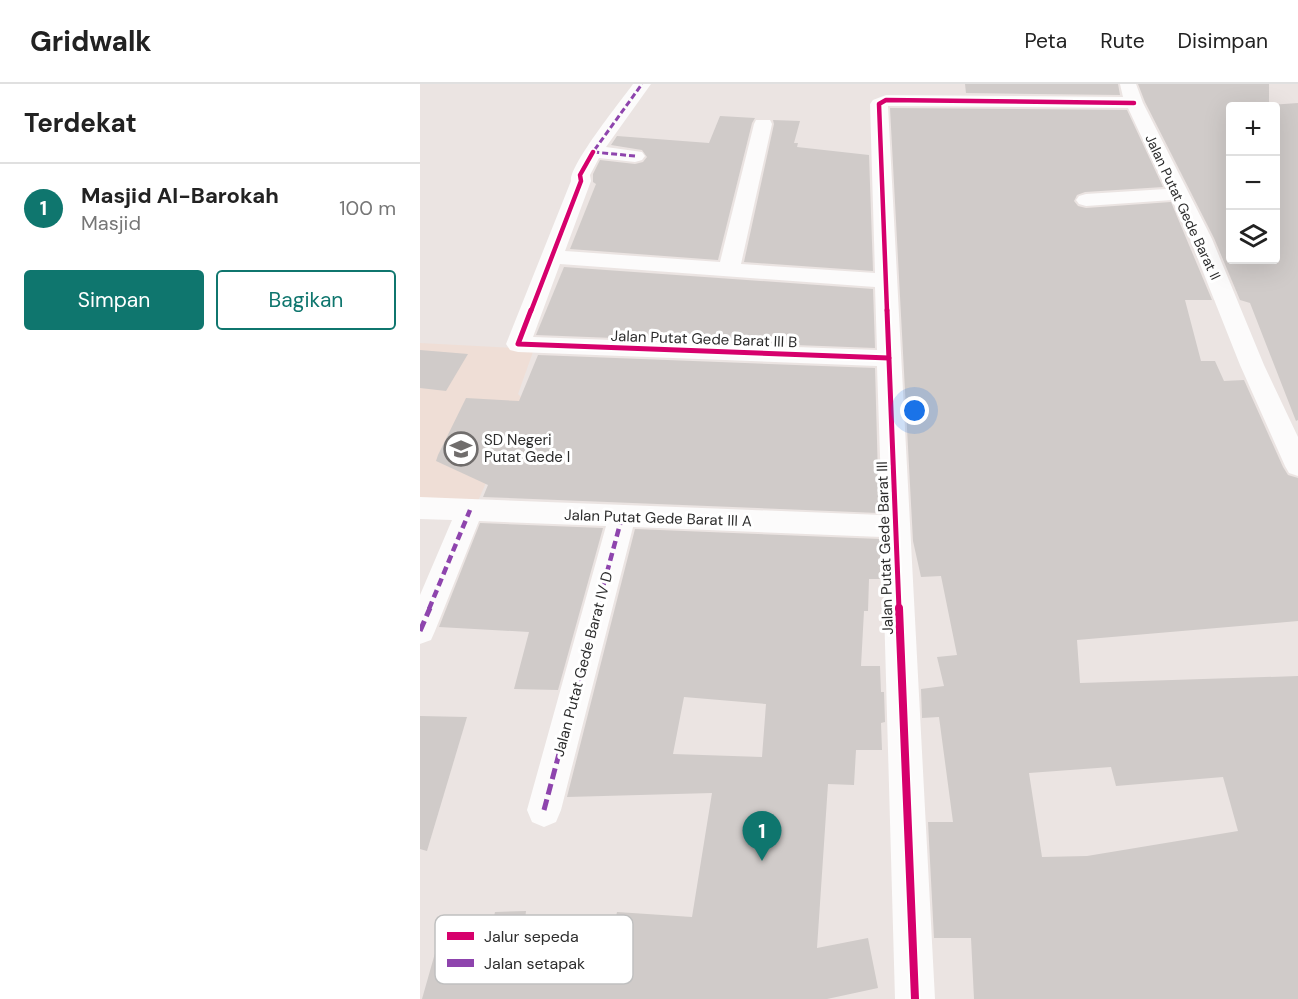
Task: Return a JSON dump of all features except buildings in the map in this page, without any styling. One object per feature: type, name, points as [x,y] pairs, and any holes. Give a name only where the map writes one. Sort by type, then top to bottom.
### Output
[{"type":"street","points":[[642,84],[594,152],[580,176],[581,181],[552,257],[885,281]]},
{"type":"street","points":[[995,84],[1001,102]]},
{"type":"street","name":"Jalan Putat Gede Barat II","points":[[886,100],[1001,102],[1131,93],[1201,239],[1252,365],[1298,466]]},
{"type":"street","name":"Jalan Putat Gede Barat III","points":[[886,100],[879,104],[915,999]]},
{"type":"street","points":[[729,270],[763,124]]},
{"type":"street","points":[[594,152],[635,156]]},
{"type":"street","points":[[1086,200],[1179,194]]},
{"type":"street","name":"Jalan Putat Gede Barat III B","points":[[552,257],[518,344],[889,358]]},
{"type":"street","name":"Jalan Putat Gede Barat III A","points":[[420,508],[896,527]]},
{"type":"street","points":[[423,616],[470,510]]},
{"type":"street","name":"Jalan Putat Gede Barat IV D","points":[[544,810],[621,517]]},
{"type":"shaded area","name":"SD Negeri Putat Gede I","points":[[420,343],[534,349],[518,394],[523,399],[478,501],[420,498]]},
{"type":"marked path","points":[[635,156],[593,152],[642,84]]},
{"type":"marked path","points":[[420,631],[470,510]]},
{"type":"marked path","points":[[544,810],[622,517]]},
{"type":"cycle path","points":[[915,999],[879,104],[886,100],[1134,103]]},
{"type":"cycle path","points":[[593,152],[580,175],[581,181],[518,344],[889,358]]},
{"type":"place","name":"SD Negeri Putat Gede I","points":[[461,449]]},
{"type":"place","name":"Masjid Al-Barokah","points":[[762,861]]}]
